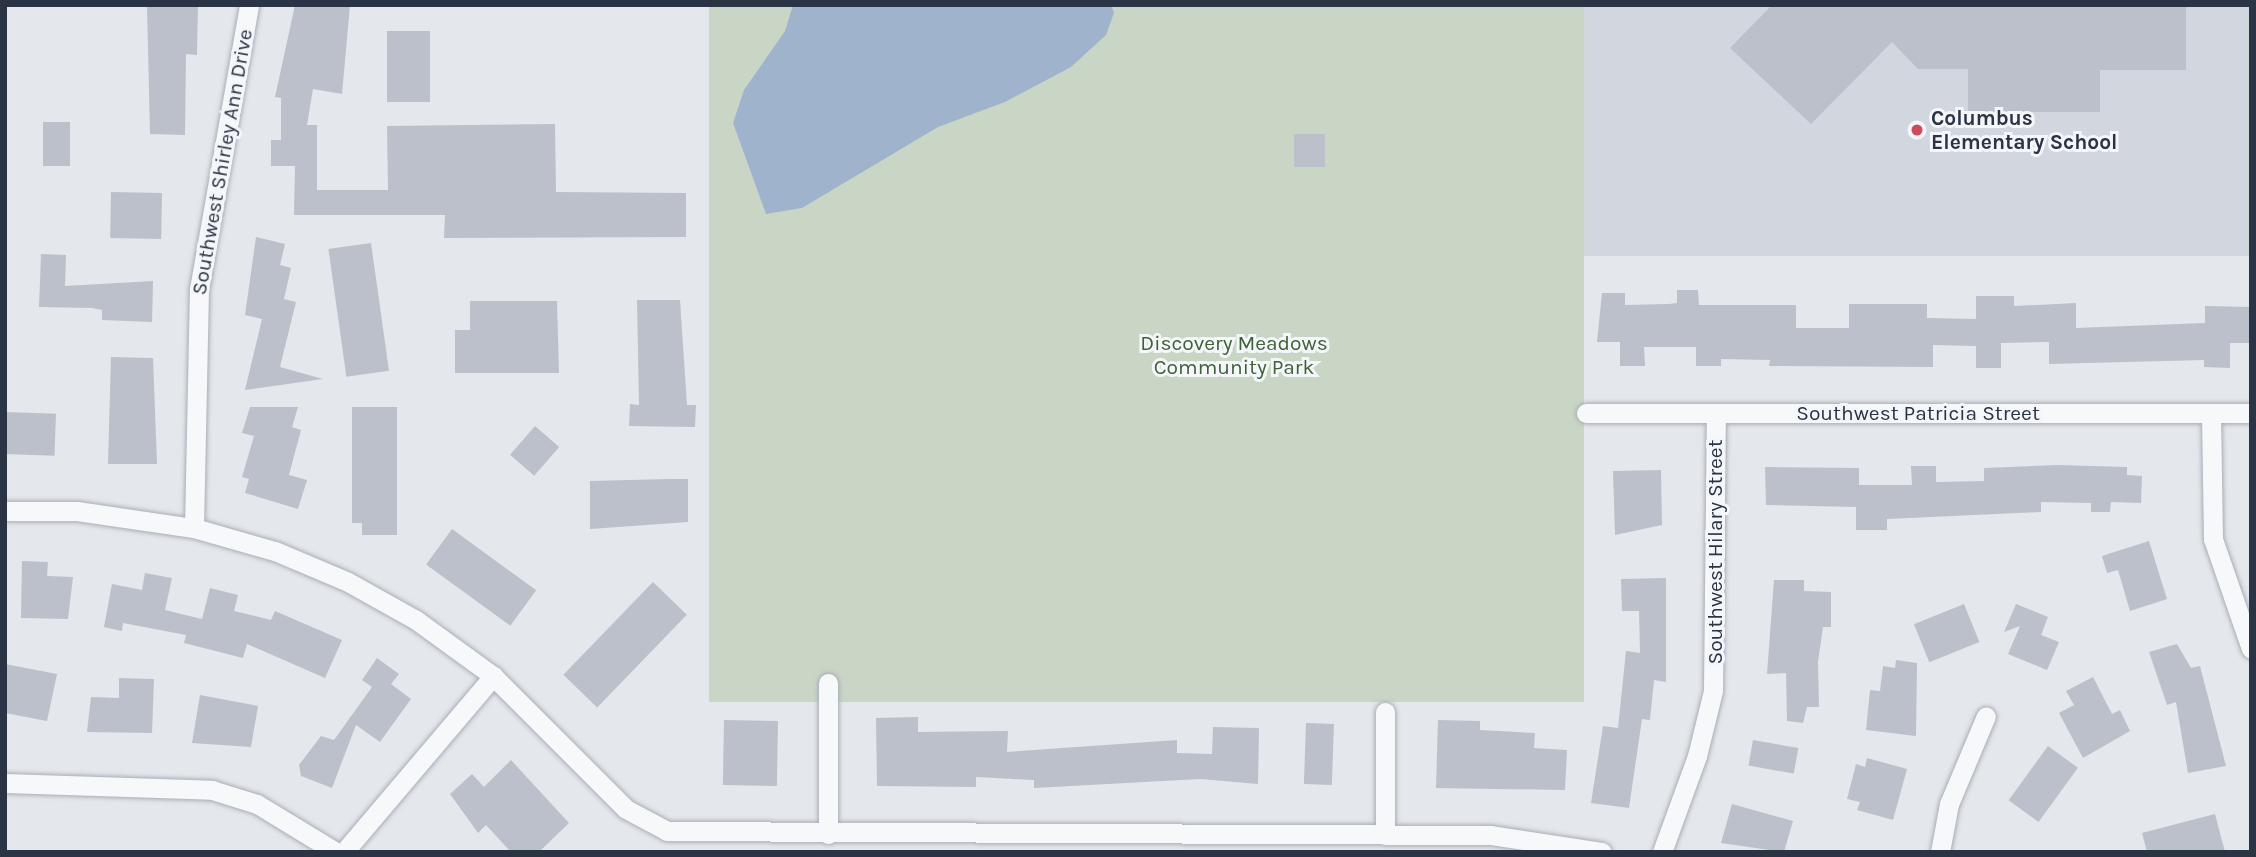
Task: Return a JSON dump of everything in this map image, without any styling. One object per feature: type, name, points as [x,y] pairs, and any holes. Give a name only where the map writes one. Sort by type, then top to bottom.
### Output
[{"type":"street","name":"Southwest Shirley Ann Drive","points":[[194,528],[198,289],[249,5]]},
{"type":"street","name":"Southwest Patricia Street","points":[[1586,413],[2251,413]]},
{"type":"street","name":"Southwest Hilary Street","points":[[1662,852],[1698,756],[1713,691],[1716,413]]},
{"type":"street","points":[[2211,413],[2213,539],[2251,649]]},
{"type":"street","points":[[5,511],[89,512],[194,528],[348,582],[416,620],[493,676],[626,809],[667,831],[1104,843],[1385,835],[1602,852]]},
{"type":"street","points":[[344,852],[493,676]]},
{"type":"street","points":[[828,683],[828,834]]},
{"type":"street","points":[[1385,712],[1385,835]]},
{"type":"street","points":[[1940,852],[1948,804],[1986,716]]},
{"type":"street","points":[[5,783],[212,790],[257,804],[336,852]]},
{"type":"shaded area","name":"Columbus Elementary School","points":[[1584,5],[2251,5],[2251,256],[1584,256]]},
{"type":"green space","name":"Discovery Meadows Community Park","points":[[709,5],[1584,5],[1584,702],[709,702]]},
{"type":"water","points":[[793,5],[1111,5],[1114,13],[1106,35],[1071,67],[1005,102],[938,127],[802,208],[766,214],[733,123],[744,90],[785,31]]},
{"type":"building","points":[[147,5],[198,5],[197,55],[186,54],[185,135],[150,134]]},
{"type":"building","points":[[295,5],[350,5],[342,94],[313,89],[307,125],[317,125],[317,190],[388,190],[387,126],[555,124],[556,192],[686,193],[686,237],[444,238],[445,215],[294,215],[295,166],[271,166],[271,140],[281,140],[281,98],[275,97]]},
{"type":"building","points":[[1772,5],[2186,5],[2186,70],[2100,70],[2100,112],[1968,112],[1968,69],[1918,69],[1892,42],[1811,124],[1730,48]]},
{"type":"building","points":[[387,31],[430,31],[430,102],[387,102]]},
{"type":"building","points":[[43,122],[70,122],[70,166],[43,166]]},
{"type":"building","points":[[1294,134],[1325,134],[1325,167],[1294,167]]},
{"type":"building","points":[[111,192],[162,193],[161,239],[110,238]]},
{"type":"building","points":[[256,237],[285,244],[280,265],[291,268],[284,299],[296,302],[280,367],[323,379],[245,390],[262,319],[245,315]]},
{"type":"building","points":[[371,243],[389,371],[346,377],[328,249]]},
{"type":"building","points":[[41,254],[66,255],[65,286],[153,281],[152,322],[102,320],[102,310],[92,308],[39,307]]},
{"type":"building","points":[[1677,290],[1698,290],[1699,305],[1796,305],[1796,328],[1849,328],[1849,304],[1927,304],[1927,318],[1976,319],[1976,296],[2014,296],[2014,306],[2076,303],[2076,328],[2205,323],[2205,306],[2251,307],[2251,343],[2230,343],[2230,368],[2204,367],[2204,360],[2049,364],[2049,342],[2001,343],[2001,368],[1976,368],[1976,346],[1933,345],[1933,367],[1769,366],[1770,360],[1721,359],[1721,366],[1696,366],[1696,347],[1644,347],[1645,366],[1620,366],[1620,342],[1597,342],[1602,293],[1625,293],[1625,305],[1669,304],[1677,303]]},
{"type":"building","points":[[637,300],[680,300],[687,405],[696,405],[695,427],[629,426],[630,404],[639,405]]},
{"type":"building","points":[[470,301],[557,301],[559,373],[455,373],[455,330],[470,330]]},
{"type":"building","points":[[111,357],[153,358],[157,464],[108,464]]},
{"type":"building","points":[[250,407],[298,407],[292,427],[301,430],[289,475],[307,480],[298,509],[245,493],[249,479],[242,477],[254,436],[242,433]]},
{"type":"building","points":[[352,407],[397,407],[397,535],[362,535],[362,523],[352,523]]},
{"type":"building","points":[[5,412],[56,414],[55,456],[5,454]]},
{"type":"building","points":[[535,426],[559,447],[534,476],[510,455]]},
{"type":"building","points":[[2058,465],[2127,467],[2127,475],[2142,476],[2141,503],[2111,502],[2110,512],[2091,512],[2091,503],[2041,502],[2041,512],[1887,519],[1887,530],[1856,530],[1856,507],[1766,505],[1765,467],[1859,468],[1859,485],[1912,485],[1911,466],[1936,466],[1936,482],[1984,481],[1984,468]]},
{"type":"building","points":[[1661,470],[1662,525],[1615,535],[1613,471]]},
{"type":"building","points":[[688,479],[688,522],[590,529],[590,481]]},
{"type":"building","points":[[452,529],[536,590],[510,626],[426,565]]},
{"type":"building","points":[[2149,541],[2167,599],[2130,611],[2118,570],[2107,573],[2102,556]]},
{"type":"building","points":[[22,561],[48,562],[47,576],[73,577],[68,619],[21,618]]},
{"type":"building","points":[[145,573],[172,578],[165,610],[202,619],[210,588],[238,595],[234,611],[271,620],[275,611],[342,640],[325,678],[247,644],[243,658],[184,643],[186,635],[123,623],[122,631],[104,627],[112,584],[142,590]]},
{"type":"building","points":[[1666,578],[1666,682],[1654,680],[1650,720],[1642,719],[1629,808],[1591,803],[1603,726],[1618,728],[1626,651],[1640,653],[1639,611],[1622,611],[1621,579]]},
{"type":"building","points":[[1774,580],[1804,580],[1804,591],[1831,592],[1831,627],[1823,627],[1818,662],[1819,707],[1807,707],[1803,723],[1787,721],[1786,673],[1767,674]]},
{"type":"building","points":[[653,582],[687,615],[597,707],[563,675]]},
{"type":"building","points":[[1964,604],[1979,642],[1929,662],[1914,624]]},
{"type":"building","points":[[2016,604],[2048,617],[2041,635],[2059,642],[2047,670],[2008,654],[2020,626],[2004,632]]},
{"type":"building","points":[[2177,644],[2191,668],[2200,666],[2226,766],[2188,773],[2176,702],[2167,705],[2149,652]]},
{"type":"building","points":[[377,658],[399,674],[391,684],[411,699],[380,742],[356,725],[332,788],[301,776],[299,765],[321,736],[334,740],[372,687],[362,680]]},
{"type":"building","points":[[1896,660],[1917,663],[1916,736],[1866,730],[1870,690],[1880,691],[1883,666],[1895,668]]},
{"type":"building","points":[[5,664],[57,674],[47,721],[5,713]]},
{"type":"building","points":[[2093,677],[2112,714],[2120,710],[2130,731],[2083,758],[2059,713],[2074,705],[2066,691]]},
{"type":"building","points":[[119,678],[154,679],[152,733],[87,732],[91,697],[119,698]]},
{"type":"building","points":[[200,695],[258,706],[251,747],[192,743]]},
{"type":"building","points":[[918,717],[918,732],[1008,731],[1007,752],[1177,740],[1177,753],[1212,754],[1213,727],[1259,728],[1258,784],[1200,779],[1034,788],[1034,780],[976,777],[976,787],[877,786],[876,718]]},
{"type":"building","points":[[724,720],[778,721],[777,786],[723,785]]},
{"type":"building","points":[[1438,720],[1480,721],[1480,730],[1535,733],[1534,748],[1567,750],[1565,790],[1436,788]]},
{"type":"building","points":[[1306,723],[1334,724],[1332,785],[1304,784]]},
{"type":"building","points":[[1753,740],[1798,748],[1794,774],[1748,766]]},
{"type":"building","points":[[2048,746],[2078,768],[2039,822],[2009,800]]},
{"type":"building","points":[[1867,758],[1907,769],[1893,820],[1857,810],[1860,802],[1847,799],[1856,764],[1865,767]]},
{"type":"building","points":[[511,760],[569,823],[539,852],[511,852],[486,825],[478,833],[450,794],[472,774],[484,787]]},
{"type":"building","points":[[1732,804],[1793,821],[1784,852],[1721,843]]},
{"type":"building","points":[[2215,814],[2225,852],[2147,852],[2142,833]]},
{"type":"place","name":"Columbus Elementary School","points":[[1917,130]]}]
